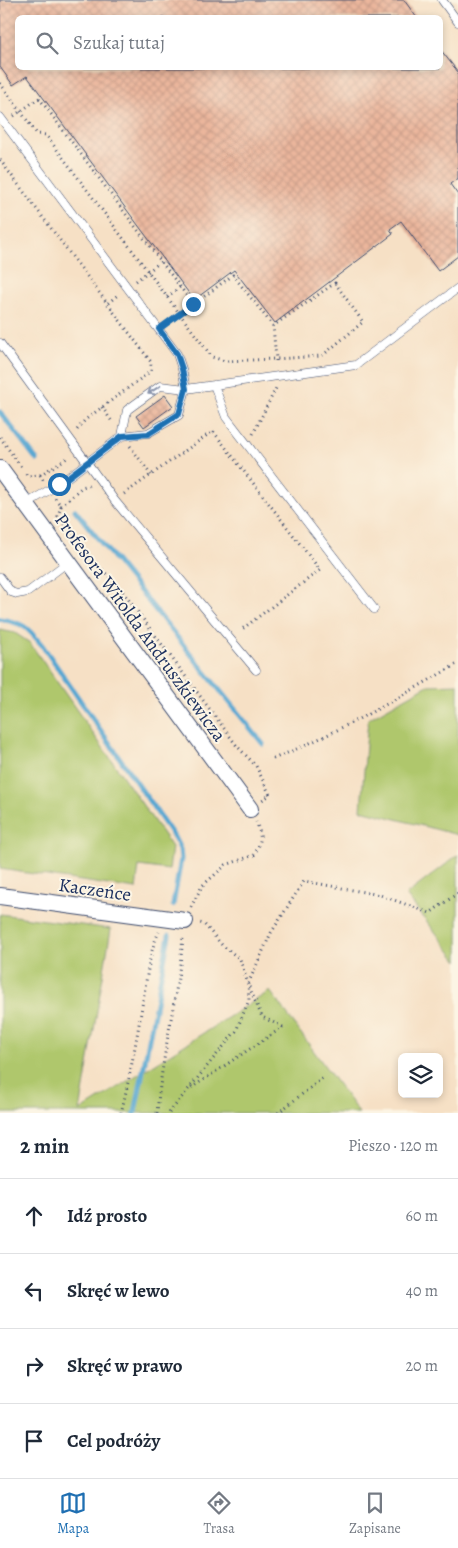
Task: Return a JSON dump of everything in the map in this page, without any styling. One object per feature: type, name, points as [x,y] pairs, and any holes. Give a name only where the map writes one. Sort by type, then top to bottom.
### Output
[{"type":"street","name":"Profesora Witolda Andruszkiewicza","points":[[0,469],[250,809]]},
{"type":"street","name":"Kaczeńce","points":[[0,896],[184,921]]},
{"type":"lane","points":[[442,0],[458,22]]},
{"type":"lane","points":[[2,120],[177,354],[186,389],[179,414],[148,434],[122,436],[50,490],[26,504]]},
{"type":"lane","points":[[122,436],[127,410],[160,386],[186,389],[356,365],[458,288]]},
{"type":"lane","points":[[0,343],[115,501],[256,670]]},
{"type":"lane","points":[[214,385],[226,417],[374,609]]},
{"type":"lane","points":[[0,577],[11,592],[22,594],[28,592],[68,562]]},
{"type":"path","points":[[0,83],[37,134],[46,135],[206,351],[216,360],[225,362],[322,356],[364,322],[334,283],[273,326]]},
{"type":"path","points":[[2,120],[20,112],[40,97],[193,304]]},
{"type":"path","points":[[0,160],[152,362],[151,371],[85,420],[79,429],[58,445],[67,458],[40,475],[26,476],[0,436]]},
{"type":"path","points":[[159,329],[233,275],[273,326],[276,389],[247,446]]},
{"type":"path","points":[[167,298],[180,287]]},
{"type":"path","points":[[115,501],[213,431],[320,570],[241,630]]},
{"type":"path","points":[[40,475],[61,506]]},
{"type":"path","points":[[94,492],[89,484],[82,487],[61,506],[58,516],[88,555],[120,588],[237,746],[256,766],[270,795]]},
{"type":"path","points":[[273,759],[348,726],[457,664]]},
{"type":"path","points":[[157,1113],[164,1054],[181,958],[184,921],[202,886],[226,865],[254,855]]},
{"type":"path","points":[[169,1113],[236,1031],[249,1000],[248,984],[271,933],[304,881],[380,896],[430,913],[458,893]]},
{"type":"path","points":[[121,1113],[129,1080],[149,966],[156,938],[165,918]]},
{"type":"path","points":[[184,921],[204,924],[222,945],[240,959],[262,1017],[283,1026],[188,1090]]},
{"type":"path","points":[[278,1113],[324,1077]]},
{"type":"green space","points":[[0,630],[15,633],[30,643],[172,847],[169,870],[139,866],[136,889],[0,869]]},
{"type":"green space","points":[[458,684],[458,835],[361,810],[368,719],[428,685]]},
{"type":"green space","points":[[458,855],[458,961],[406,895]]},
{"type":"green space","points":[[0,914],[111,929],[80,1111],[270,991],[359,1113],[0,1113]]},
{"type":"building","points":[[0,0],[404,0],[415,15],[15,15],[15,70],[443,70],[443,53],[458,72],[458,178],[450,184],[458,195],[458,256],[438,271],[401,221],[390,229],[393,234],[275,323],[234,270],[194,300],[27,76],[13,85],[0,67]]},
{"type":"building","points":[[165,395],[173,406],[144,427],[136,416]]},
{"type":"waterway","points":[[0,412],[37,460]]},
{"type":"waterway","points":[[75,510],[263,744]]},
{"type":"waterway","points":[[0,619],[20,624],[42,645],[174,837],[180,849],[181,859],[173,905]]},
{"type":"waterway","points":[[135,1113],[169,935]]},
{"type":"route","points":[[59,484],[122,436],[148,434],[179,414],[186,389],[182,369],[177,354],[159,329],[193,304]]}]
